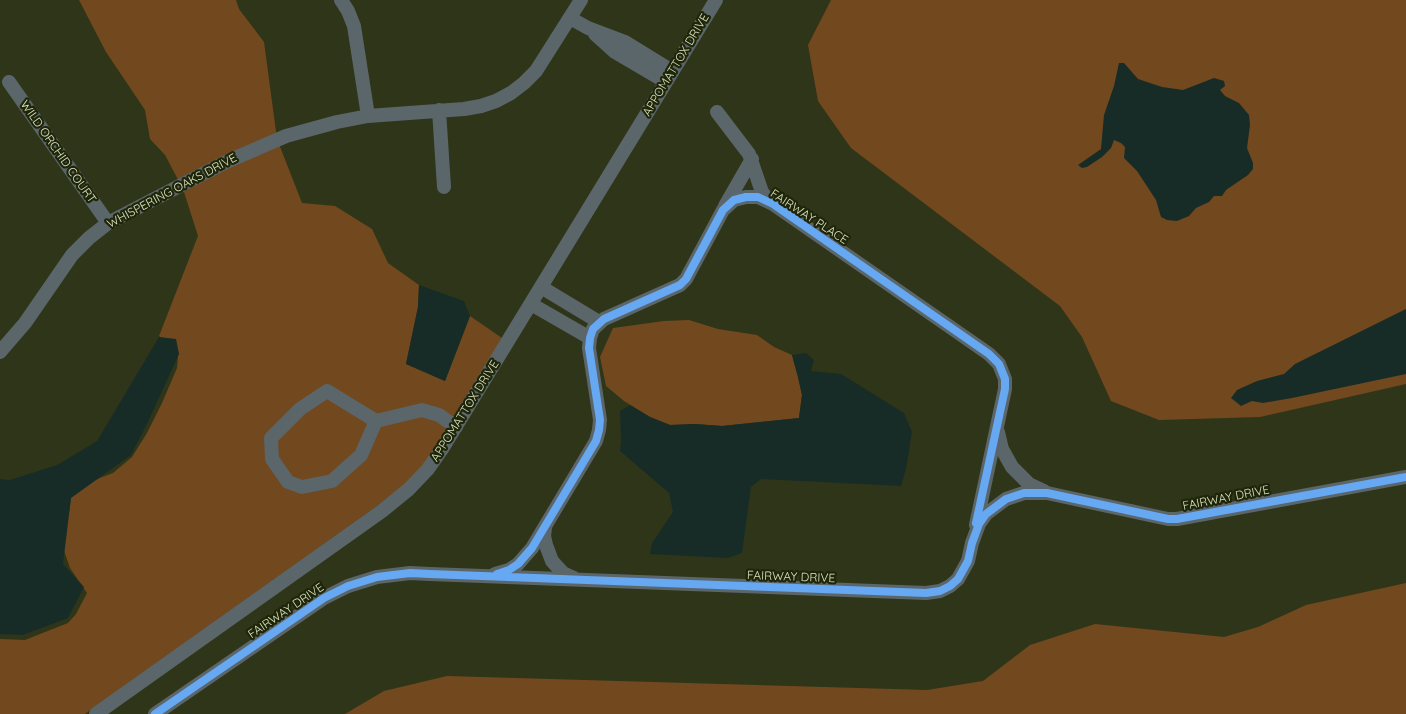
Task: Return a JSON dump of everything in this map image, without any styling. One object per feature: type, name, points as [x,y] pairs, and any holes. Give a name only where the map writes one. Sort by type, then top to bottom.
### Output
[{"type":"street","points":[[341,0],[348,10],[354,26],[368,116]]},
{"type":"street","name":"WHISPERING OAKS DRIVE","points":[[0,352],[25,323],[72,256],[89,238],[108,223],[260,146],[318,127],[368,116],[480,106],[511,93],[536,71],[581,0]]},
{"type":"street","name":"APPOMATTOX DRIVE","points":[[96,714],[382,511],[409,489],[428,469],[456,427],[716,0]]},
{"type":"street","points":[[570,18],[588,28],[615,52],[669,76]]},
{"type":"street","name":"WILD ORCHID COURT","points":[[8,82],[108,223]]},
{"type":"street","points":[[439,110],[444,187]]},
{"type":"street","points":[[717,112],[745,146],[752,159],[762,192],[765,198],[773,204]]},
{"type":"street","points":[[484,576],[501,573],[518,564],[532,548],[596,441],[600,420],[589,348],[593,329],[599,322],[680,285],[686,279],[752,159]]},
{"type":"street","name":"FAIRWAY PLACE","points":[[723,210],[734,200],[746,197],[758,197],[773,204],[995,359],[1005,379],[1005,389],[972,543]]},
{"type":"street","points":[[541,288],[599,322]]},
{"type":"street","points":[[531,304],[590,338]]},
{"type":"street","points":[[376,421],[361,455],[332,482],[302,487],[288,482],[272,459],[271,438],[300,409],[326,391],[376,421],[422,410],[439,415],[456,427]]},
{"type":"street","points":[[999,416],[999,441],[1006,457],[1025,481],[1034,488],[1047,492]]},
{"type":"street","name":"FAIRWAY DRIVE","points":[[155,714],[312,606],[342,588],[362,581],[392,575],[420,573],[926,593],[950,586],[958,579],[968,561],[979,524],[986,514],[1006,500],[1024,493],[1047,492],[1177,519],[1406,476]]},
{"type":"street","points":[[545,528],[544,536],[552,561],[563,573],[580,580]]},
{"type":"shaded area","points":[[79,0],[236,0],[239,9],[264,42],[277,139],[302,203],[335,206],[372,229],[388,263],[419,285],[418,307],[406,364],[445,381],[470,316],[502,338],[437,446],[423,465],[404,485],[377,506],[85,714],[0,714],[0,639],[25,640],[68,623],[76,614],[87,593],[70,568],[60,539],[69,513],[71,497],[89,482],[113,473],[132,457],[162,403],[177,368],[178,357],[169,343],[159,336],[198,236],[183,189],[165,155],[150,139],[145,110],[106,52]]},
{"type":"shaded area","points":[[831,0],[1406,0],[1406,384],[1260,417],[1159,420],[1111,401],[1082,337],[1060,306],[851,148],[818,101],[808,45]]},
{"type":"shaded area","points":[[689,320],[718,329],[757,335],[774,347],[792,355],[802,395],[799,418],[722,426],[670,425],[650,417],[624,401],[606,386],[600,357],[613,328],[664,321]]},
{"type":"shaded area","points":[[1406,583],[1406,714],[345,714],[384,691],[447,676],[927,690],[983,681],[1030,645],[1095,624],[1224,637],[1258,627],[1306,605]]},
{"type":"water","points":[[1119,63],[1124,63],[1138,79],[1162,87],[1183,90],[1214,78],[1224,81],[1225,86],[1220,90],[1225,96],[1239,103],[1249,115],[1250,125],[1247,148],[1253,163],[1253,169],[1248,175],[1226,190],[1222,196],[1214,196],[1209,202],[1196,208],[1189,216],[1177,221],[1161,217],[1156,200],[1137,171],[1124,158],[1125,147],[1121,143],[1114,140],[1111,148],[1102,157],[1087,167],[1082,168],[1078,165],[1101,149],[1104,115],[1114,86]]},
{"type":"water","points":[[419,285],[464,301],[470,316],[445,381],[406,364],[418,307]]},
{"type":"water","points":[[1406,309],[1406,374],[1263,403],[1252,401],[1241,406],[1231,398],[1237,390],[1257,381],[1284,374],[1295,364]]},
{"type":"water","points":[[159,337],[176,339],[179,354],[131,455],[71,498],[63,564],[84,587],[68,618],[23,635],[0,634],[0,479],[10,480],[57,465],[97,441]]},
{"type":"water","points":[[806,353],[814,360],[811,371],[841,374],[904,413],[912,432],[906,469],[901,486],[761,479],[751,487],[742,553],[728,558],[650,554],[652,543],[673,512],[669,493],[620,451],[620,411],[630,405],[650,417],[670,425],[722,426],[799,418],[802,395],[792,355]]},
{"type":"cycle path","points":[[497,574],[509,570],[518,564],[532,548],[596,441],[600,420],[589,348],[593,329],[604,319],[680,285],[686,279],[723,210],[734,200],[746,197],[758,197],[773,204],[989,354],[999,364],[1005,379],[1005,389],[976,523]]},
{"type":"cycle path","points":[[155,714],[324,598],[348,586],[377,577],[410,573],[926,593],[940,591],[958,579],[968,561],[979,524],[986,514],[1006,499],[1024,493],[1047,493],[1168,519],[1177,519],[1406,477]]}]
